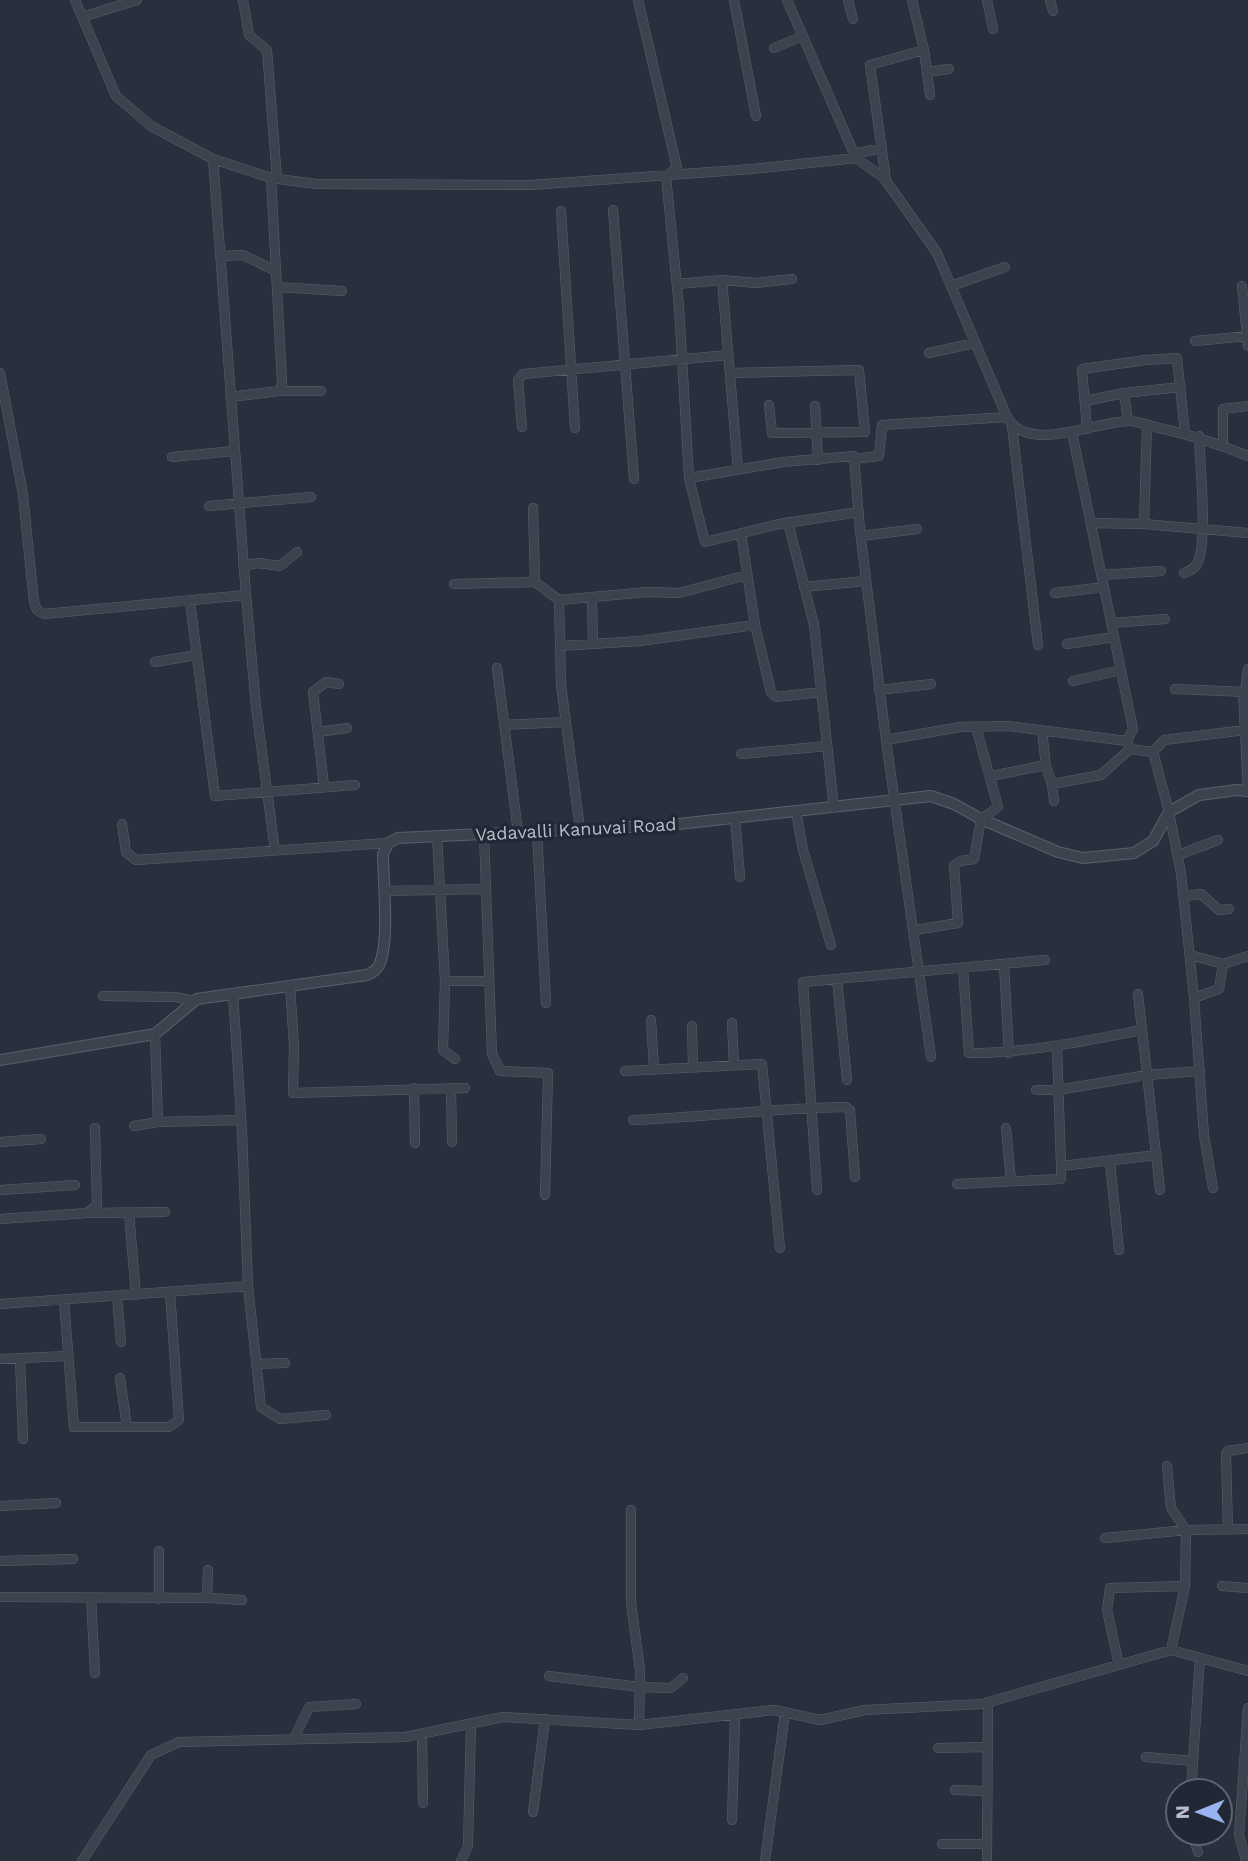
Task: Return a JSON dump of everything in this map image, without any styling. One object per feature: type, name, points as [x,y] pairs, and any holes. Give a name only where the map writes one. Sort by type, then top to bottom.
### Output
[{"type":"street","points":[[75,0],[116,96],[151,126],[214,159],[274,178],[316,184],[531,185],[666,176],[855,156],[882,148]]},
{"type":"street","points":[[82,16],[136,0]]},
{"type":"street","points":[[243,0],[249,35],[267,50],[282,382],[279,391]]},
{"type":"street","points":[[638,0],[677,168],[666,176]]},
{"type":"street","points":[[734,0],[756,116]]},
{"type":"street","points":[[799,0],[788,2],[855,156],[886,181],[937,253],[1009,422],[1038,645]]},
{"type":"street","points":[[848,0],[853,19]]},
{"type":"street","points":[[912,0],[924,50],[930,95]]},
{"type":"street","points":[[987,0],[993,29]]},
{"type":"street","points":[[1050,0],[1053,11]]},
{"type":"street","points":[[774,48],[803,36]]},
{"type":"street","points":[[886,181],[870,65],[924,50]]},
{"type":"street","points":[[927,72],[949,69]]},
{"type":"street","points":[[214,159],[243,566],[256,707],[275,851]]},
{"type":"street","points":[[666,176],[677,284],[689,478],[705,542],[788,522],[859,512]]},
{"type":"street","points":[[613,210],[634,479]]},
{"type":"street","points":[[561,211],[575,428]]},
{"type":"street","points":[[220,256],[243,255],[276,271]]},
{"type":"street","points":[[951,286],[1005,267]]},
{"type":"street","points":[[677,284],[722,280],[756,283],[792,279]]},
{"type":"street","points":[[722,280],[738,470]]},
{"type":"street","points":[[1195,341],[1248,340],[1242,286]]},
{"type":"street","points":[[277,287],[342,291]]},
{"type":"street","points":[[929,353],[975,342]]},
{"type":"street","points":[[522,427],[519,376],[523,374],[728,355]]},
{"type":"street","points":[[1087,429],[1082,369],[1177,358],[1185,433]]},
{"type":"street","points":[[730,373],[859,370],[865,432],[772,433],[769,405]]},
{"type":"street","points":[[0,373],[23,495],[37,610],[44,614],[190,602],[246,594]]},
{"type":"street","points":[[1085,401],[1124,393],[1181,387]]},
{"type":"street","points":[[230,397],[279,391],[321,391]]},
{"type":"street","points":[[1124,393],[1128,421]]},
{"type":"street","points":[[1223,446],[1223,409],[1248,405]]},
{"type":"street","points":[[815,406],[818,460]]},
{"type":"street","points":[[854,459],[879,456],[883,425],[1009,422],[1040,435],[1128,421],[1199,436],[1248,456]]},
{"type":"street","points":[[1144,524],[1147,425]]},
{"type":"street","points":[[1052,784],[1101,775],[1128,745],[1133,729],[1072,432]]},
{"type":"street","points":[[1184,573],[1192,570],[1199,560],[1202,528],[1199,436]]},
{"type":"street","points":[[172,457],[234,451]]},
{"type":"street","points":[[689,478],[854,456],[879,690],[931,1057]]},
{"type":"street","points":[[209,506],[312,497]]},
{"type":"street","points":[[533,508],[537,576],[535,582]]},
{"type":"street","points":[[788,522],[814,625],[834,808]]},
{"type":"street","points":[[1091,523],[1144,524],[1248,533]]},
{"type":"street","points":[[861,536],[917,529]]},
{"type":"street","points":[[741,533],[755,625],[771,692],[776,697],[821,692]]},
{"type":"street","points":[[243,566],[258,563],[280,566],[297,552]]},
{"type":"street","points":[[1101,575],[1161,571]]},
{"type":"street","points":[[453,584],[535,582],[559,600],[648,592],[679,593],[747,575]]},
{"type":"street","points":[[804,587],[866,581]]},
{"type":"street","points":[[1055,593],[1104,587]]},
{"type":"street","points":[[592,597],[593,644]]},
{"type":"street","points":[[559,600],[559,646],[580,829]]},
{"type":"street","points":[[190,602],[215,796],[355,785]]},
{"type":"street","points":[[1111,623],[1165,619]]},
{"type":"street","points":[[559,646],[640,641],[755,625]]},
{"type":"street","points":[[1067,644],[1115,637]]},
{"type":"street","points":[[155,662],[197,655]]},
{"type":"street","points":[[497,668],[518,832]]},
{"type":"street","points":[[1169,812],[1199,795],[1248,791],[1245,692],[1248,669]]},
{"type":"street","points":[[1073,681],[1121,670]]},
{"type":"street","points":[[324,786],[313,692],[326,682],[339,684]]},
{"type":"street","points":[[879,690],[931,684]]},
{"type":"street","points":[[1175,689],[1245,692]]},
{"type":"street","points":[[505,725],[566,722]]},
{"type":"street","points":[[886,740],[960,727],[1008,726],[1128,745],[1153,752]]},
{"type":"street","points":[[915,930],[958,922],[954,865],[974,859],[981,819],[998,807],[976,727]]},
{"type":"street","points":[[318,732],[347,728]]},
{"type":"street","points":[[1042,730],[1054,801]]},
{"type":"street","points":[[1153,752],[1164,740],[1245,730]]},
{"type":"street","points":[[741,754],[827,746]]},
{"type":"street","points":[[1153,752],[1169,812],[1184,897],[1204,1135],[1213,1188]]},
{"type":"street","points":[[991,776],[1046,765]]},
{"type":"street","name":"Vadavalli Kanuvai Road","points":[[388,843],[398,838],[670,825],[931,796],[1058,852],[1083,858],[1134,853],[1153,841],[1169,812]]},
{"type":"street","points":[[796,812],[803,850],[831,945]]},
{"type":"street","points":[[735,818],[740,877]]},
{"type":"street","points":[[103,996],[175,997],[195,1001],[233,993],[366,975],[375,971],[380,962],[384,941],[383,854],[388,843],[136,860],[126,852],[122,824]]},
{"type":"street","points":[[537,831],[546,1003]]},
{"type":"street","points":[[484,834],[492,1054],[500,1071],[548,1073],[545,1195]]},
{"type":"street","points":[[437,836],[445,981],[443,1050],[455,1059]]},
{"type":"street","points":[[1178,855],[1218,840]]},
{"type":"street","points":[[384,891],[486,889]]},
{"type":"street","points":[[1184,897],[1201,894],[1219,910],[1229,909]]},
{"type":"street","points":[[1190,955],[1223,964],[1248,956]]},
{"type":"street","points":[[817,1190],[803,982],[1045,960]]},
{"type":"street","points":[[1194,998],[1219,989],[1223,964]]},
{"type":"street","points":[[1004,965],[1009,1053]]},
{"type":"street","points":[[963,968],[969,1053],[1009,1053],[1142,1030]]},
{"type":"street","points":[[837,979],[847,1080]]},
{"type":"street","points":[[445,981],[489,981]]},
{"type":"street","points":[[290,985],[294,1046],[293,1093],[465,1088]]},
{"type":"street","points":[[233,993],[248,1286],[261,1407],[280,1419],[326,1416]]},
{"type":"street","points":[[1138,994],[1160,1190]]},
{"type":"street","points":[[0,1060],[155,1034],[195,1001]]},
{"type":"street","points":[[652,1020],[653,1069]]},
{"type":"street","points":[[732,1023],[734,1066]]},
{"type":"street","points":[[692,1026],[693,1068]]},
{"type":"street","points":[[155,1034],[158,1122]]},
{"type":"street","points":[[957,1184],[1061,1179],[1057,1046]]},
{"type":"street","points":[[625,1071],[762,1064],[780,1248]]},
{"type":"street","points":[[1036,1090],[1058,1090],[1147,1075],[1199,1071]]},
{"type":"street","points":[[414,1088],[415,1143]]},
{"type":"street","points":[[451,1088],[452,1142]]},
{"type":"street","points":[[633,1120],[846,1107],[850,1110],[855,1177]]},
{"type":"street","points":[[134,1126],[158,1122],[241,1120]]},
{"type":"street","points":[[87,1213],[97,1205],[98,1197],[95,1128]]},
{"type":"street","points":[[1006,1128],[1011,1181]]},
{"type":"street","points":[[0,1142],[41,1139]]},
{"type":"street","points":[[1060,1166],[1157,1155]]},
{"type":"street","points":[[1110,1162],[1119,1250]]},
{"type":"street","points":[[0,1190],[75,1185]]},
{"type":"street","points":[[0,1219],[87,1213],[165,1212]]},
{"type":"street","points":[[130,1213],[136,1295]]},
{"type":"street","points":[[0,1304],[248,1286]]},
{"type":"street","points":[[64,1301],[74,1427],[169,1427],[179,1420],[170,1292]]},
{"type":"street","points":[[117,1297],[121,1342]]},
{"type":"street","points":[[0,1359],[67,1356]]},
{"type":"street","points":[[20,1358],[23,1439]]},
{"type":"street","points":[[256,1364],[285,1363]]},
{"type":"street","points":[[120,1378],[127,1427]]},
{"type":"street","points":[[1228,1530],[1226,1454],[1228,1451],[1248,1448]]},
{"type":"street","points":[[1167,1466],[1171,1508],[1186,1530],[1185,1586],[1171,1650]]},
{"type":"street","points":[[0,1506],[56,1503]]},
{"type":"street","points":[[631,1510],[631,1603],[640,1670],[639,1725]]},
{"type":"street","points":[[1105,1538],[1186,1530],[1248,1529]]},
{"type":"street","points":[[159,1550],[159,1599]]},
{"type":"street","points":[[0,1560],[74,1559]]},
{"type":"street","points":[[207,1598],[208,1570]]},
{"type":"street","points":[[1119,1665],[1107,1610],[1110,1588],[1185,1586]]},
{"type":"street","points":[[1222,1586],[1248,1588]]},
{"type":"street","points":[[0,1597],[242,1600]]},
{"type":"street","points":[[91,1598],[95,1673]]},
{"type":"street","points":[[82,1861],[151,1755],[179,1742],[405,1737],[503,1717],[639,1725],[774,1710],[820,1720],[865,1710],[988,1702],[1171,1650],[1248,1671]]},
{"type":"street","points":[[1192,1777],[1200,1658]]},
{"type":"street","points":[[549,1675],[640,1687],[671,1688],[683,1678]]},
{"type":"street","points":[[987,1861],[988,1702]]},
{"type":"street","points":[[294,1740],[309,1707],[356,1704]]},
{"type":"street","points":[[1245,1861],[1239,1835],[1246,1774],[1248,1708]]},
{"type":"street","points":[[765,1861],[785,1713]]},
{"type":"street","points":[[732,1820],[735,1715]]},
{"type":"street","points":[[533,1812],[545,1719]]},
{"type":"street","points":[[461,1861],[468,1840],[471,1723]]},
{"type":"street","points":[[422,1734],[423,1802]]},
{"type":"street","points":[[938,1748],[988,1747]]},
{"type":"street","points":[[1146,1757],[1193,1761]]},
{"type":"street","points":[[955,1790],[987,1791]]},
{"type":"street","points":[[942,1844],[987,1844]]},
{"type":"street","points":[[1196,1847],[1198,1852]]}]
